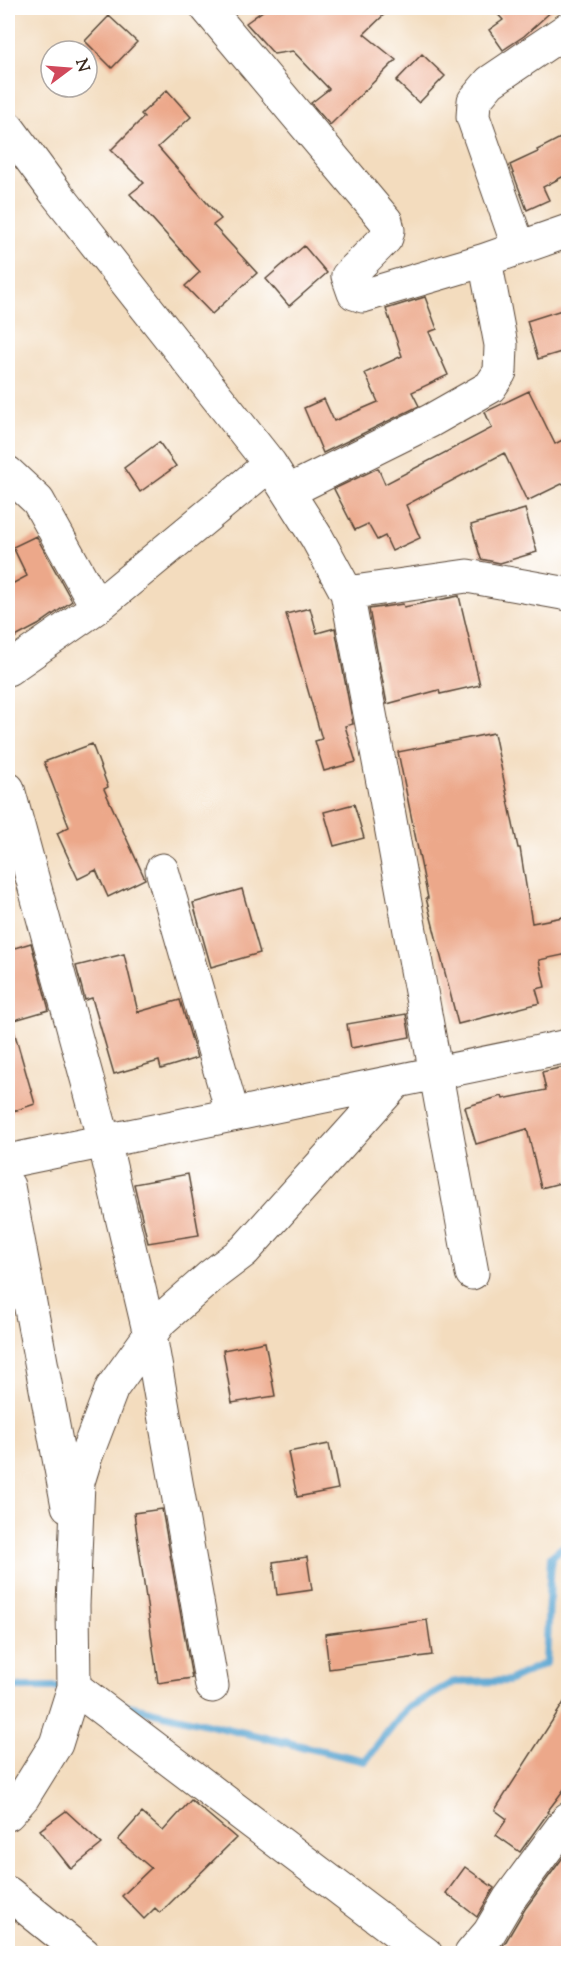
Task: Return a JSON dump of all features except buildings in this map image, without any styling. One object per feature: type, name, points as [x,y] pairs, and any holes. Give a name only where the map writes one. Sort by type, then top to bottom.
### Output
[{"type":"street","points":[[207,8],[386,221],[388,230],[386,238],[348,276],[354,293],[363,296],[485,260],[568,231]]},
{"type":"street","points":[[519,248],[473,117],[474,101],[490,82],[568,29]]},
{"type":"street","points":[[8,128],[56,193],[270,464],[289,491],[347,593],[472,1273]]},
{"type":"street","points":[[289,491],[430,421],[490,387],[500,372],[501,345],[485,260]]},
{"type":"street","points":[[8,669],[97,607],[270,464]]},
{"type":"street","points":[[8,472],[38,501],[97,607]]},
{"type":"street","points":[[347,593],[467,576],[568,594]]},
{"type":"street","points":[[8,789],[104,1141],[150,1335],[212,1686]]},
{"type":"street","points":[[162,870],[233,1115]]},
{"type":"street","points":[[8,1161],[568,1047]]},
{"type":"street","points":[[8,1814],[23,1797],[56,1744],[74,1687],[72,1605],[78,1482],[112,1388],[161,1320],[211,1276],[244,1251],[396,1082]]},
{"type":"street","points":[[8,1195],[75,1543]]},
{"type":"street","points":[[74,1687],[426,1953]]},
{"type":"street","points":[[471,1953],[489,1933],[509,1899],[565,1831]]},
{"type":"street","points":[[8,1893],[84,1953]]},
{"type":"waterway","points":[[116,1703],[365,1761],[406,1709],[454,1682],[508,1681],[546,1663],[551,1557],[568,1543]]},
{"type":"waterway","points":[[8,1687],[67,1687]]}]
